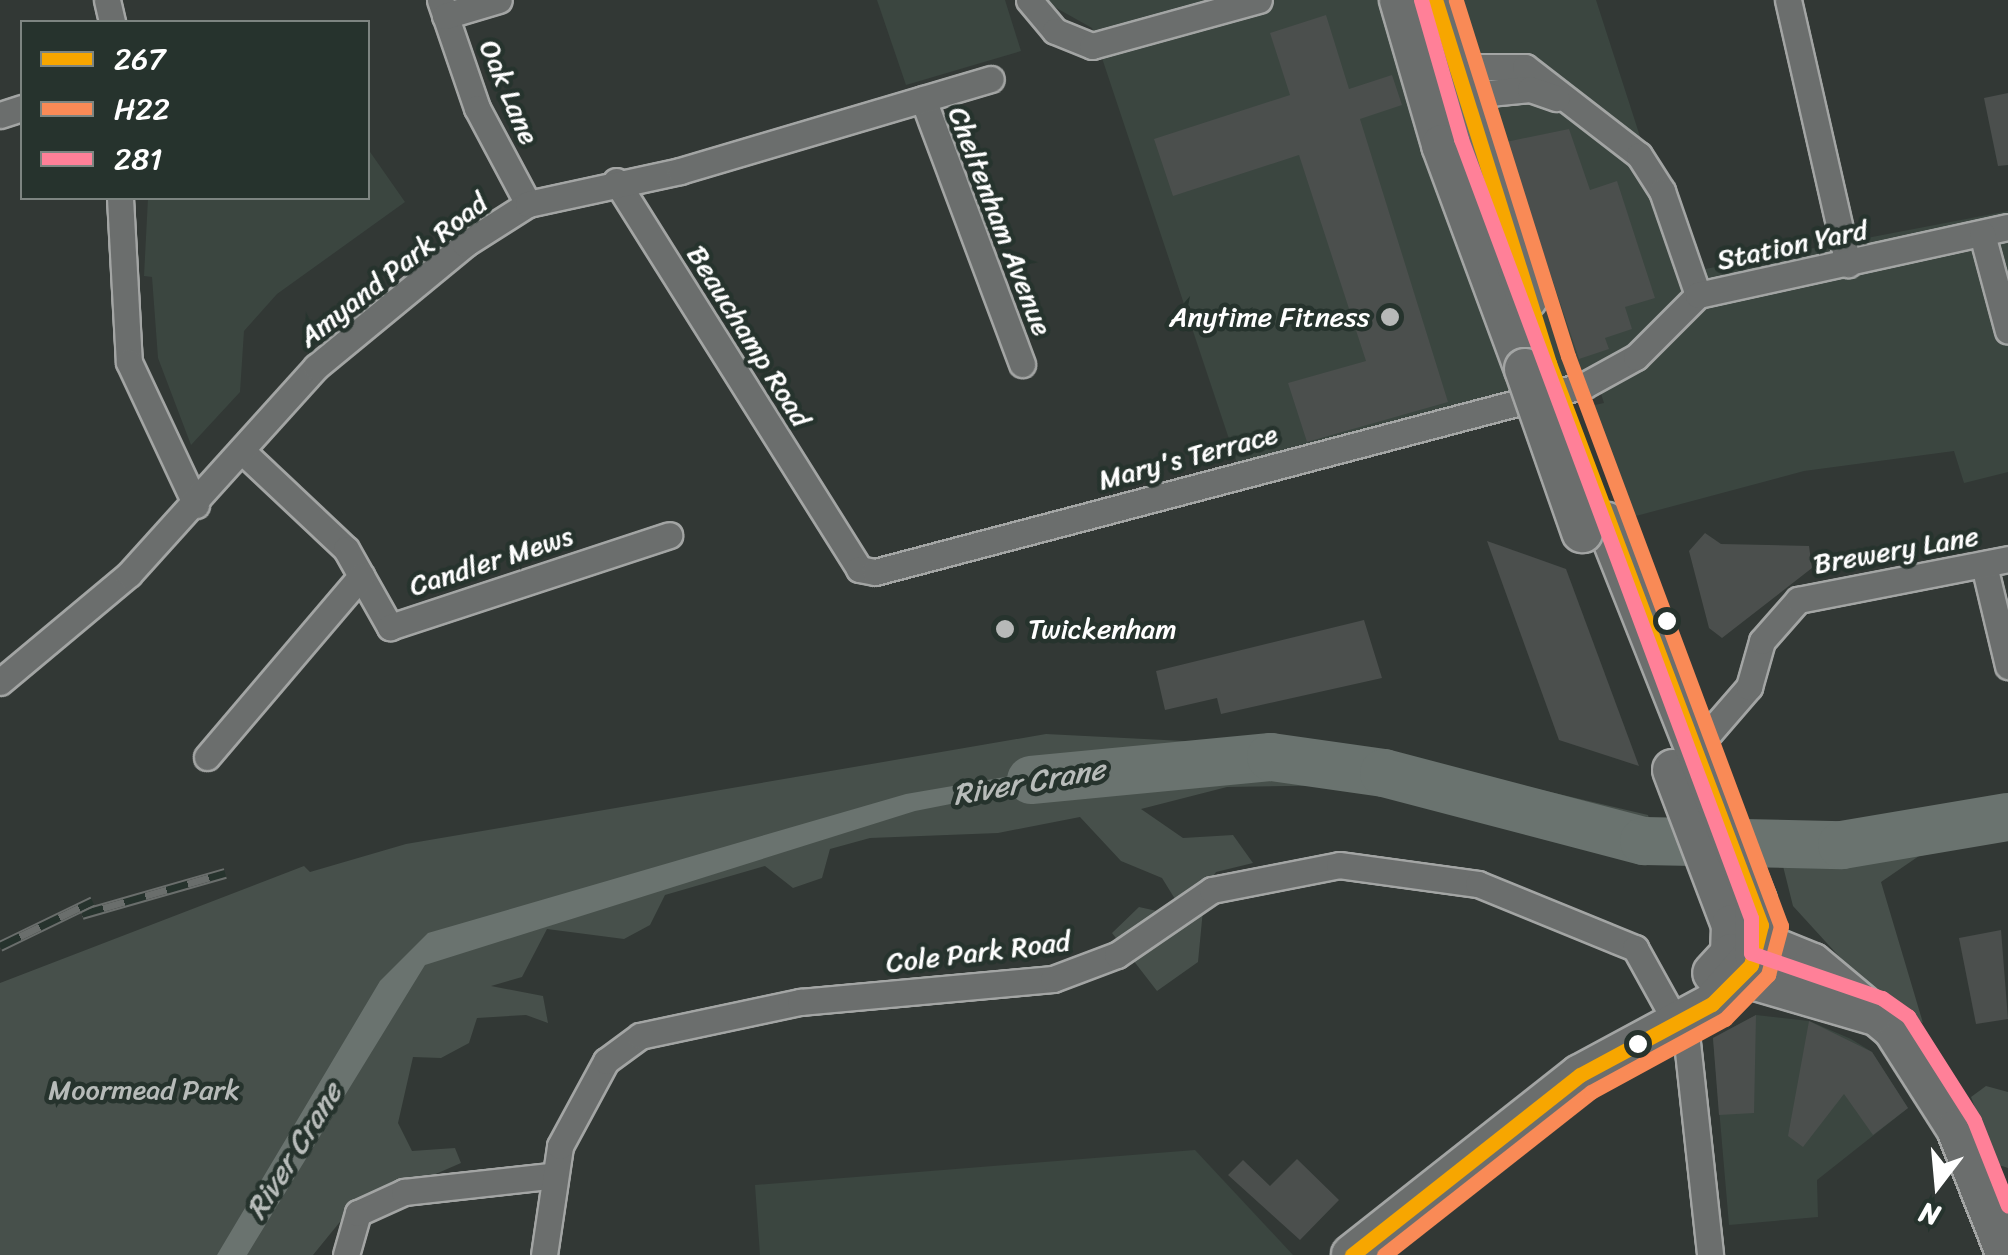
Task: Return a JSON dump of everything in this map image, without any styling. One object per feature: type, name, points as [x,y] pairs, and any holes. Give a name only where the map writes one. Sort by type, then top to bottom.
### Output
[{"type":"main road","points":[[1400,0],[1468,122],[1537,366]]},
{"type":"main road","points":[[1352,1255],[1489,1140],[1671,1020],[1741,955],[1759,910],[1725,863],[1594,527],[1437,71],[1435,0]]},
{"type":"main road","points":[[1741,955],[1828,972],[1874,1016],[1939,1096],[2006,1255]]},
{"type":"street","points":[[443,8],[499,0]]},
{"type":"street","points":[[1029,0],[1055,31],[1092,46],[1259,0]]},
{"type":"street","points":[[1788,0],[1848,264]]},
{"type":"street","name":"Oak Lane","points":[[443,8],[477,108],[528,204]]},
{"type":"street","points":[[1437,71],[1526,66],[1652,171],[1698,295]]},
{"type":"street","name":"Amyand Park Road","points":[[0,682],[130,574],[316,367],[465,244],[528,204],[616,181],[680,171],[992,79]]},
{"type":"street","points":[[1468,122],[1480,98],[1510,88],[1570,104]]},
{"type":"street","name":"Cheltenham Avenue","points":[[923,99],[1022,364]]},
{"type":"street","name":"Beauchamp Road","points":[[616,181],[831,522]]},
{"type":"street","points":[[120,200],[129,362],[196,505]]},
{"type":"street","name":"Station Yard","points":[[1585,385],[1636,357],[1698,295],[2008,227]]},
{"type":"street","points":[[1982,234],[2008,331]]},
{"type":"street","name":"Mary's Terrace","points":[[831,522],[860,569],[875,572],[1585,385]]},
{"type":"street","name":"Candler Mews","points":[[243,452],[346,549],[390,627],[669,535]]},
{"type":"street","points":[[1996,562],[2008,666]]},
{"type":"street","name":"Brewery Lane","points":[[1687,764],[1749,687],[1762,641],[1798,600],[1827,588],[1996,562]]},
{"type":"street","points":[[208,757],[361,576]]},
{"type":"street","name":"Cole Park Road","points":[[544,1255],[550,1176],[606,1061],[640,1036],[800,1002],[1053,979],[1117,955],[1212,890],[1290,869],[1391,869],[1478,884],[1619,938],[1649,964],[1688,1052],[1710,1255]]},
{"type":"street","points":[[346,1255],[358,1214],[404,1192],[550,1176]]},
{"type":"shaded area","points":[[877,0],[1005,0],[1021,51],[906,85]]},
{"type":"shaded area","points":[[1042,0],[1596,0],[1684,273],[2008,211],[2008,472],[1964,483],[1954,451],[1804,471],[1636,516],[1590,406],[1604,403],[1594,372],[1238,466],[1092,28]]},
{"type":"shaded area","points":[[370,152],[405,202],[277,294],[244,331],[240,392],[191,445],[158,358],[152,277],[144,276],[148,200],[370,200]]},
{"type":"shaded area","points":[[1756,1015],[1809,1021],[1851,1039],[1872,1052],[1908,1108],[1817,1180],[1818,1217],[1729,1225],[1713,1038]]},
{"type":"shaded area","points":[[1195,1150],[1293,1255],[760,1255],[755,1185]]},
{"type":"green space","name":"Moormead Park","points":[[1046,734],[1377,751],[1648,815],[1661,855],[1601,849],[1357,785],[1227,787],[1141,809],[1183,838],[1233,835],[1253,863],[1216,872],[1205,889],[1198,962],[1157,991],[1112,933],[1139,907],[1157,911],[1175,899],[1162,878],[1121,861],[1080,817],[998,833],[870,838],[830,849],[822,878],[793,888],[765,866],[665,895],[650,925],[624,939],[547,929],[522,977],[491,986],[543,996],[548,1023],[526,1015],[477,1018],[469,1043],[441,1058],[413,1057],[398,1123],[412,1151],[455,1148],[461,1163],[348,1212],[313,1255],[0,1255],[0,983],[304,866],[310,872],[406,844]]},
{"type":"green space","points":[[2008,802],[2008,839],[1919,856],[1881,882],[1923,1023],[1856,975],[1793,906],[1782,862]]},
{"type":"green space","points":[[1986,1086],[2008,1092],[2008,1168],[1996,1164],[1971,1097]]},
{"type":"water","points":[[1093,762],[1093,776],[915,811],[425,965],[247,1255],[217,1255],[380,981],[428,933],[906,794]]},
{"type":"building","points":[[1326,15],[1349,89],[1392,75],[1402,105],[1360,119],[1448,402],[1307,442],[1288,383],[1366,361],[1299,155],[1173,196],[1154,139],[1290,95],[1270,33]]},
{"type":"building","points":[[2008,93],[2008,165],[1998,166],[1984,98]]},
{"type":"building","points":[[1569,129],[1590,190],[1617,181],[1655,298],[1625,307],[1632,329],[1605,338],[1609,349],[1579,359],[1506,142]]},
{"type":"building","points":[[1705,533],[1721,544],[1809,546],[1812,568],[1722,638],[1709,628],[1689,551]]},
{"type":"building","points":[[1487,541],[1566,569],[1639,766],[1559,740]]},
{"type":"building","points":[[1364,620],[1382,678],[1221,714],[1217,698],[1165,710],[1156,671]]},
{"type":"building","points":[[2001,930],[2008,1019],[1976,1024],[1959,938]]},
{"type":"building","points":[[1756,1015],[1754,1113],[1719,1115],[1713,1038]]},
{"type":"building","points":[[1809,1021],[1872,1052],[1908,1108],[1873,1135],[1844,1094],[1803,1147],[1788,1136]]},
{"type":"building","points":[[1297,1159],[1339,1200],[1300,1240],[1228,1175],[1243,1160],[1270,1186]]},
{"type":"waterway","name":"River Crane","points":[[1031,780],[1271,757],[1384,773],[1644,841],[1842,845],[2008,817]]},
{"type":"railway","points":[[82,914],[225,873]]},
{"type":"railway","points":[[0,946],[93,901]]},
{"type":"transit line","name":"281","points":[[1421,0],[1461,139],[1751,918],[1751,953],[1882,998],[1908,1016],[1974,1120],[2008,1206]]},
{"type":"transit line","name":"267","points":[[1352,1255],[1580,1075],[1712,1004],[1751,965],[1761,925],[1549,363],[1435,0]]},
{"type":"transit line","name":"H22","points":[[1384,1255],[1591,1092],[1725,1019],[1768,975],[1781,926],[1568,356],[1456,0]]},
{"type":"place","name":"Anytime Fitness","points":[[1390,317]]},
{"type":"place","name":"Twickenham","points":[[1005,629]]}]
